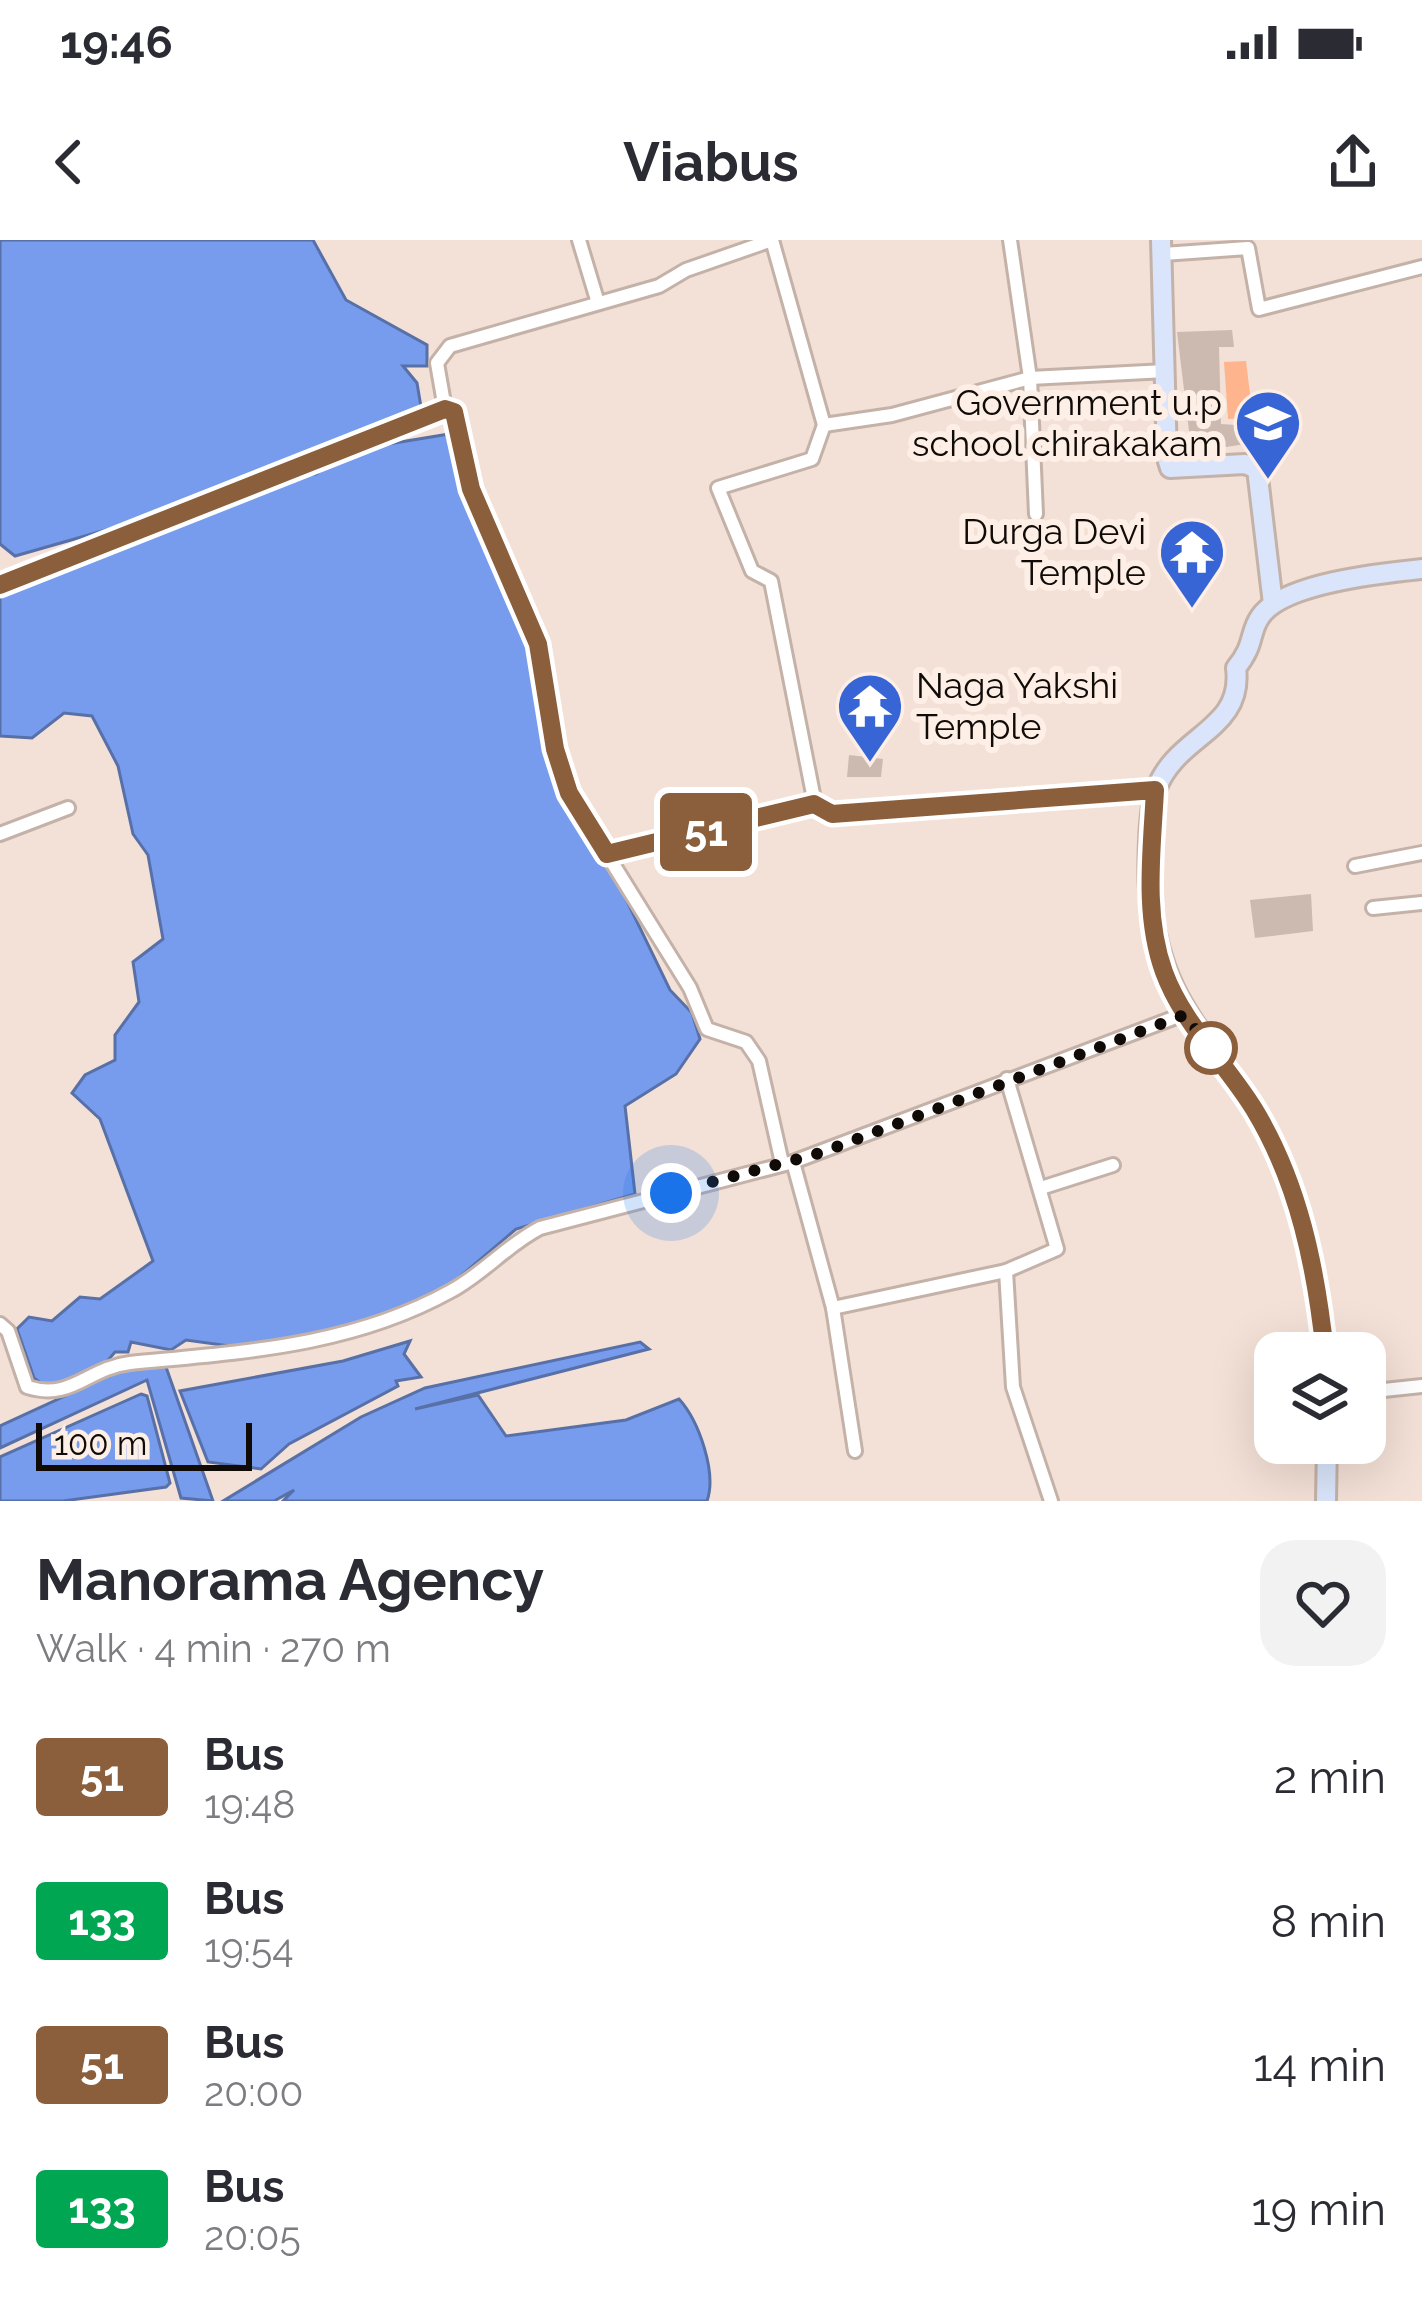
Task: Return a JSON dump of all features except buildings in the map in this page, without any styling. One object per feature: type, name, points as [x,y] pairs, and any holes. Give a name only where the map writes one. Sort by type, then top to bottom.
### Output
[{"type":"street","points":[[579,240],[598,303]]},
{"type":"street","points":[[1010,240],[1030,379],[1036,514]]},
{"type":"street","points":[[445,409],[446,388],[437,364],[450,346],[659,286],[686,270],[772,241],[824,425],[812,459],[718,488],[752,571],[771,580],[814,804]]},
{"type":"street","points":[[1273,604],[1257,469],[1244,464],[1170,468],[1162,247],[1248,248],[1259,309],[1422,267]]},
{"type":"street","points":[[824,425],[892,415],[1030,379],[1166,370]]},
{"type":"street","points":[[0,585],[445,409],[454,412],[478,509],[538,644],[555,749],[569,793],[690,988],[707,1028],[746,1042],[759,1061],[833,1308],[855,1451]]},
{"type":"street","points":[[1322,1332],[1308,1230],[1254,1110],[1184,1015],[1162,968],[1149,895],[1155,790],[1188,743],[1232,710],[1239,693],[1236,668],[1253,646],[1257,620],[1273,604],[1348,578],[1422,568]]},
{"type":"street","points":[[607,854],[814,804],[832,814],[1155,790]]},
{"type":"street","points":[[0,834],[68,808]]},
{"type":"street","points":[[1354,866],[1422,853]]},
{"type":"street","points":[[1373,908],[1422,903]]},
{"type":"street","points":[[0,1324],[8,1331],[27,1388],[52,1395],[126,1363],[331,1340],[452,1291],[512,1242],[540,1228],[788,1162],[1184,1015]]},
{"type":"street","points":[[833,1308],[1006,1271],[1057,1250],[1007,1079]]},
{"type":"street","points":[[1041,1188],[1112,1165]]},
{"type":"street","points":[[1006,1271],[1013,1387],[1051,1501]]},
{"type":"street","points":[[1386,1390],[1422,1386]]},
{"type":"street","points":[[1326,1501],[1327,1464]]},
{"type":"shaded area","points":[[1246,361],[1253,418],[1228,419],[1224,362]]},
{"type":"water","points":[[0,240],[313,240],[346,300],[427,345],[427,366],[403,366],[417,383],[422,413],[113,528],[15,556],[0,544]]},
{"type":"water","points":[[449,434],[469,509],[519,608],[537,673],[549,758],[564,801],[610,866],[670,990],[692,1013],[700,1039],[676,1074],[625,1106],[635,1194],[516,1229],[442,1292],[326,1340],[237,1347],[186,1340],[171,1350],[131,1342],[128,1352],[115,1352],[98,1372],[45,1386],[34,1378],[17,1329],[29,1317],[52,1321],[80,1297],[100,1299],[153,1261],[100,1119],[72,1093],[85,1075],[115,1060],[115,1035],[139,1002],[133,962],[163,939],[148,855],[133,834],[118,766],[92,716],[64,713],[32,738],[0,736],[0,597],[291,475],[316,474],[346,451]]},
{"type":"water","points":[[410,1341],[404,1354],[421,1377],[396,1381],[398,1386],[289,1444],[261,1469],[208,1462],[180,1391],[343,1361]]},
{"type":"water","points":[[640,1342],[649,1349],[415,1409],[478,1395],[506,1436],[626,1420],[679,1399],[704,1448],[710,1476],[707,1501],[283,1501],[294,1490],[274,1501],[223,1501],[361,1417],[425,1388]]},
{"type":"water","points":[[128,1367],[166,1367],[213,1501],[181,1498],[147,1380],[0,1448],[0,1426]]},
{"type":"water","points":[[141,1394],[147,1396],[170,1483],[166,1487],[63,1501],[0,1501],[0,1457]]},
{"type":"bus line","name":"51","points":[[0,585],[445,409],[454,412],[471,489],[538,644],[555,749],[569,793],[607,854],[814,804],[832,814],[992,798],[1155,790],[1149,895],[1162,968],[1184,1015],[1254,1110],[1308,1230],[1322,1332]]},
{"type":"place","name":"Government u.p school chirakakam","points":[[1268,482]]},
{"type":"place","name":"Durga Devi Temple","points":[[1192,611]]},
{"type":"place","name":"Naga Yakshi Temple","points":[[870,765]]},
{"type":"route","points":[[671,1193],[820,1153],[1184,1015],[1211,1048]]}]
